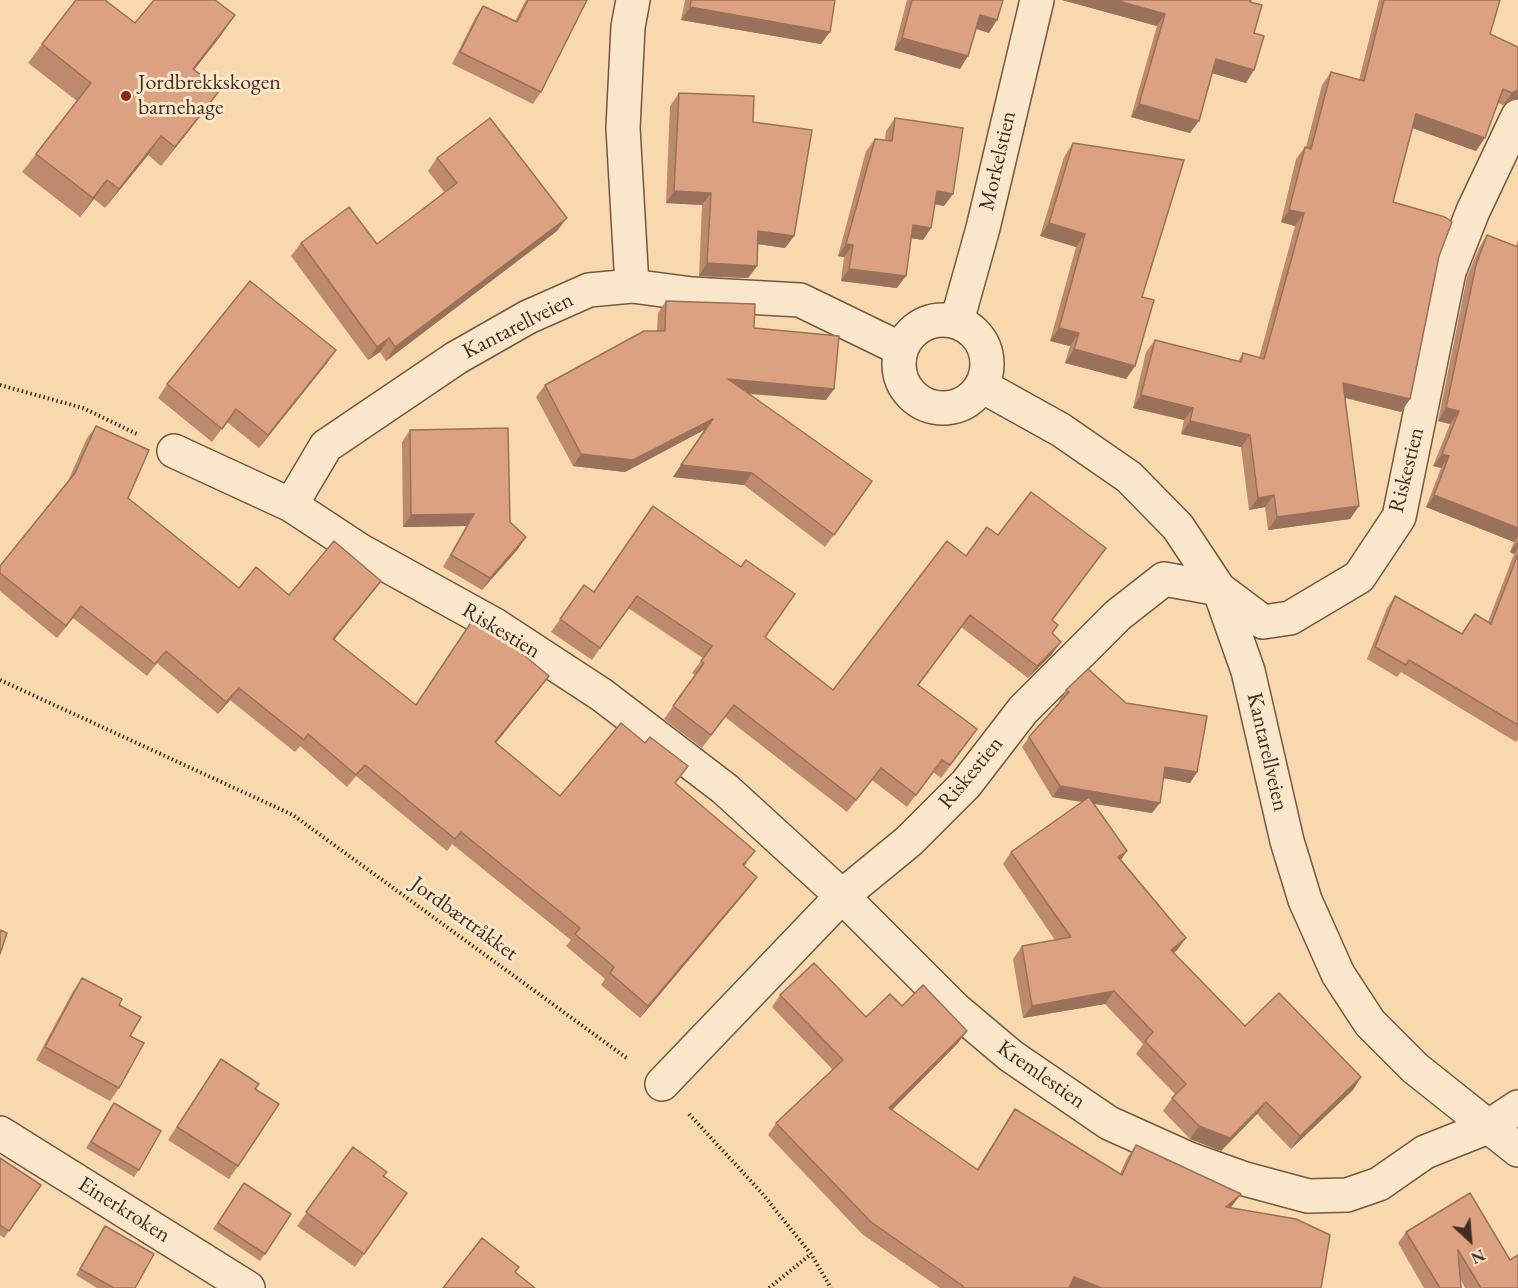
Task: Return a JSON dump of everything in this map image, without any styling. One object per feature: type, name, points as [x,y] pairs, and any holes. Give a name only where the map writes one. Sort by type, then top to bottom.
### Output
[{"type":"street","points":[[632,286],[623,128],[628,27],[633,0]]},
{"type":"street","name":"Morkelstien","points":[[957,321],[983,228],[1037,0]]},
{"type":"street","name":"Riskestien","points":[[174,451],[291,505],[361,551],[495,625],[602,695],[725,789],[842,896],[909,841],[966,784],[1023,710],[1118,615],[1164,579],[1219,589],[1263,622],[1290,618],[1359,577],[1399,517],[1449,272],[1473,211],[1518,116]]},
{"type":"street","name":"Kantarellveien","points":[[291,505],[326,446],[456,358],[528,317],[589,290],[632,286],[692,294],[800,300],[902,349]]},
{"type":"street","points":[[943,319],[957,321],[969,327],[985,348],[988,361],[982,386],[960,405],[946,408],[932,407],[918,401],[908,391],[901,378],[899,364],[902,349],[917,328],[930,321],[943,319]]},
{"type":"street","name":"Kantarellveien","points":[[982,386],[1060,430],[1129,477],[1178,528],[1219,589],[1248,671],[1287,841],[1305,900],[1338,974],[1370,1023],[1415,1068],[1518,1150]]},
{"type":"street","points":[[662,1084],[842,896]]},
{"type":"street","name":"Kremlestien","points":[[842,896],[954,1008],[1011,1056],[1109,1123],[1200,1163],[1245,1179],[1308,1196],[1347,1195],[1379,1184],[1425,1152],[1488,1126],[1518,1107]]},
{"type":"street","name":"Einerkroken","points":[[0,1133],[248,1288]]},
{"type":"path","points":[[0,385],[83,408],[174,451]]},
{"type":"path","name":"Jordbærtråkket","points":[[0,680],[293,814],[662,1084],[761,1192],[811,1254],[831,1288]]},
{"type":"path","points":[[769,1288],[811,1254]]},
{"type":"building","points":[[76,0],[105,0],[135,23],[154,0],[215,0],[235,15],[193,69],[220,90],[175,147],[161,136],[119,189],[107,180],[93,198],[36,154],[91,83],[42,44]]},
{"type":"building","points":[[528,0],[587,0],[541,92],[460,52],[483,6],[517,22]]},
{"type":"building","points":[[691,0],[835,0],[830,32],[690,7]]},
{"type":"building","points":[[912,0],[1003,0],[997,20],[980,15],[968,56],[902,38]]},
{"type":"building","points":[[1115,0],[1251,0],[1250,2],[1262,5],[1254,33],[1264,36],[1254,70],[1216,59],[1199,121],[1139,104],[1165,14]]},
{"type":"building","points":[[1384,0],[1500,0],[1490,34],[1518,47],[1518,90],[1512,93],[1503,89],[1485,138],[1416,114],[1393,202],[1445,217],[1452,222],[1439,256],[1410,399],[1343,383],[1359,506],[1277,517],[1274,495],[1258,498],[1250,435],[1190,421],[1193,408],[1141,395],[1155,340],[1241,362],[1243,353],[1264,359],[1304,213],[1289,210],[1305,147],[1311,149],[1331,72],[1364,81]]},
{"type":"building","points":[[679,93],[754,96],[753,122],[812,130],[794,236],[758,231],[757,266],[707,263],[711,193],[674,191]]},
{"type":"building","points":[[490,118],[567,218],[395,347],[389,338],[377,347],[301,243],[349,207],[377,244],[457,183],[437,158]]},
{"type":"building","points":[[895,118],[963,128],[953,194],[937,191],[931,228],[913,225],[906,276],[849,269],[853,245],[846,244],[875,139],[892,141]]},
{"type":"building","points":[[1073,143],[1184,160],[1142,297],[1154,300],[1135,366],[1074,349],[1079,333],[1059,328],[1085,234],[1049,223]]},
{"type":"building","points":[[1487,235],[1518,247],[1518,528],[1434,495],[1449,456],[1442,454],[1459,411],[1446,408],[1476,265]]},
{"type":"building","points":[[250,281],[336,350],[268,435],[236,409],[222,429],[167,384]]},
{"type":"building","points":[[666,301],[755,304],[754,328],[839,336],[834,389],[728,379],[872,481],[834,535],[752,473],[681,465],[713,419],[633,460],[581,454],[545,385],[644,331],[665,331]]},
{"type":"building","points":[[96,426],[149,450],[128,498],[239,588],[256,567],[289,595],[334,541],[381,581],[333,639],[416,705],[474,618],[490,627],[549,676],[495,742],[560,796],[621,723],[645,743],[650,737],[688,766],[675,783],[755,851],[743,865],[757,877],[648,1006],[610,973],[614,967],[575,934],[580,928],[461,832],[455,839],[365,765],[356,775],[308,734],[304,740],[239,688],[226,702],[166,651],[155,664],[81,606],[66,626],[0,573],[0,566],[75,473]]},
{"type":"building","points":[[508,428],[510,522],[526,537],[490,578],[451,555],[474,514],[411,515],[410,430]]},
{"type":"building","points":[[1031,492],[1106,548],[1052,620],[1058,625],[1052,633],[1061,642],[1037,666],[970,615],[918,685],[977,729],[950,765],[942,760],[916,795],[881,768],[856,800],[734,705],[711,735],[673,706],[704,663],[701,661],[712,646],[637,596],[600,648],[560,619],[584,585],[594,592],[653,506],[741,567],[746,560],[795,594],[765,637],[833,690],[947,541],[966,556],[987,527],[998,535]]},
{"type":"building","points":[[1518,554],[1518,725],[1409,660],[1406,665],[1375,647],[1395,596],[1462,634],[1475,614],[1491,624]]},
{"type":"building","points":[[1088,669],[1126,703],[1207,716],[1197,772],[1165,767],[1160,803],[1060,786],[1029,737],[1069,692],[1066,690]]},
{"type":"building","points":[[1089,797],[1127,851],[1118,857],[1186,938],[1171,950],[1245,1026],[1279,993],[1361,1077],[1300,1136],[1266,1102],[1230,1138],[1199,1126],[1172,1098],[1186,1084],[1145,1041],[1153,1032],[1114,991],[1032,1006],[1022,946],[1071,937],[1011,852]]},
{"type":"building","points":[[0,930],[7,933],[0,954]]},
{"type":"building","points":[[814,963],[866,1017],[890,994],[902,1006],[923,985],[967,1031],[889,1108],[978,1170],[1015,1109],[1122,1175],[1136,1145],[1241,1194],[1226,1207],[1296,1219],[1330,1235],[1321,1288],[1102,1288],[1074,1277],[1069,1288],[963,1288],[871,1222],[776,1123],[843,1060],[780,995]]},
{"type":"building","points":[[82,978],[122,999],[119,1005],[141,1017],[130,1036],[144,1043],[119,1088],[45,1047]]},
{"type":"building","points":[[221,1059],[259,1084],[255,1089],[279,1104],[238,1166],[177,1127]]},
{"type":"building","points":[[114,1103],[161,1131],[139,1170],[91,1142]]},
{"type":"building","points":[[353,1147],[387,1172],[383,1176],[407,1193],[364,1254],[306,1212]]},
{"type":"building","points":[[0,1158],[41,1185],[9,1231],[0,1225]]},
{"type":"building","points":[[244,1183],[291,1214],[265,1254],[218,1223]]},
{"type":"building","points":[[1470,1193],[1510,1260],[1518,1255],[1518,1288],[1481,1288],[1458,1250],[1461,1288],[1440,1288],[1406,1232]]},
{"type":"building","points":[[105,1226],[154,1254],[135,1288],[114,1288],[80,1269]]},
{"type":"building","points":[[482,1238],[519,1267],[515,1272],[535,1288],[443,1288]]},
{"type":"place","name":"Jordbrekkskogen barnehage","points":[[126,96]]}]
